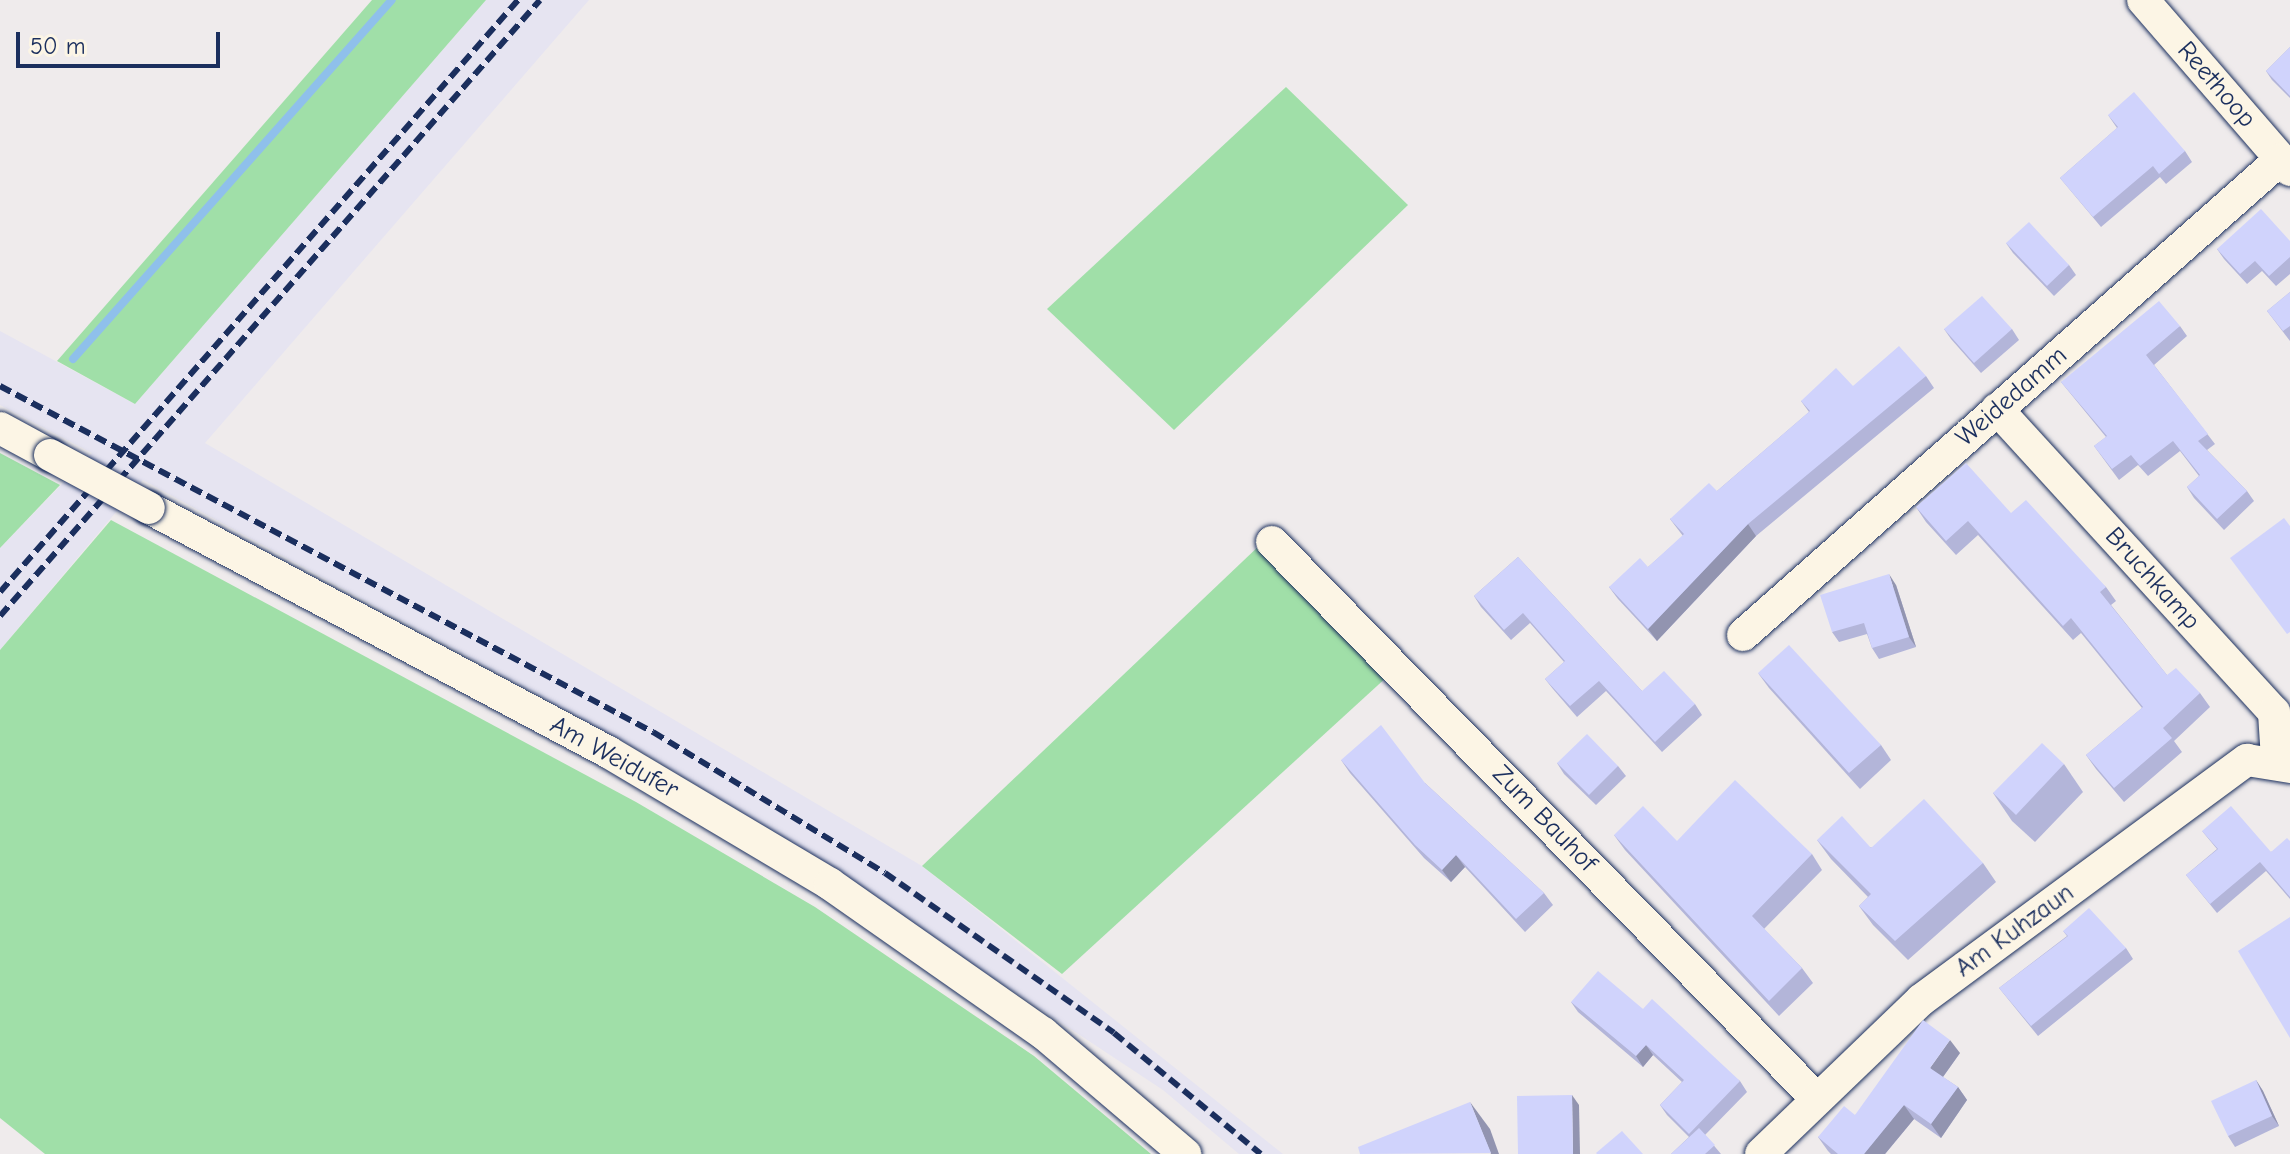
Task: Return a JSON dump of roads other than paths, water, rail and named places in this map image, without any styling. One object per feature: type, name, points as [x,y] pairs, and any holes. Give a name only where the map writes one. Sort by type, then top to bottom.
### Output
[{"type":"street","name":"Reethoop","points":[[2143,0],[2285,165]]},
{"type":"street","name":"Weidedamm","points":[[1743,635],[1997,409],[2285,165]]},
{"type":"street","name":"Bruchkamp","points":[[1997,409],[2274,712],[2286,757]]},
{"type":"street","name":"Am Weidufer","points":[[0,428],[608,752],[830,884],[1043,1033],[1185,1154]]},
{"type":"street","name":"Zum Bauhof","points":[[1272,542],[1814,1096]]},
{"type":"street","name":"Am Kuhzaun","points":[[1761,1154],[1814,1096],[1921,1000],[2247,760],[2286,757]]},
{"type":"waterway","points":[[73,359],[392,0]]},
{"type":"railway","points":[[0,592],[518,0]]},
{"type":"railway","points":[[0,616],[540,0]]},
{"type":"railway","points":[[0,386],[653,732],[885,873],[1114,1033],[1261,1154]]}]
